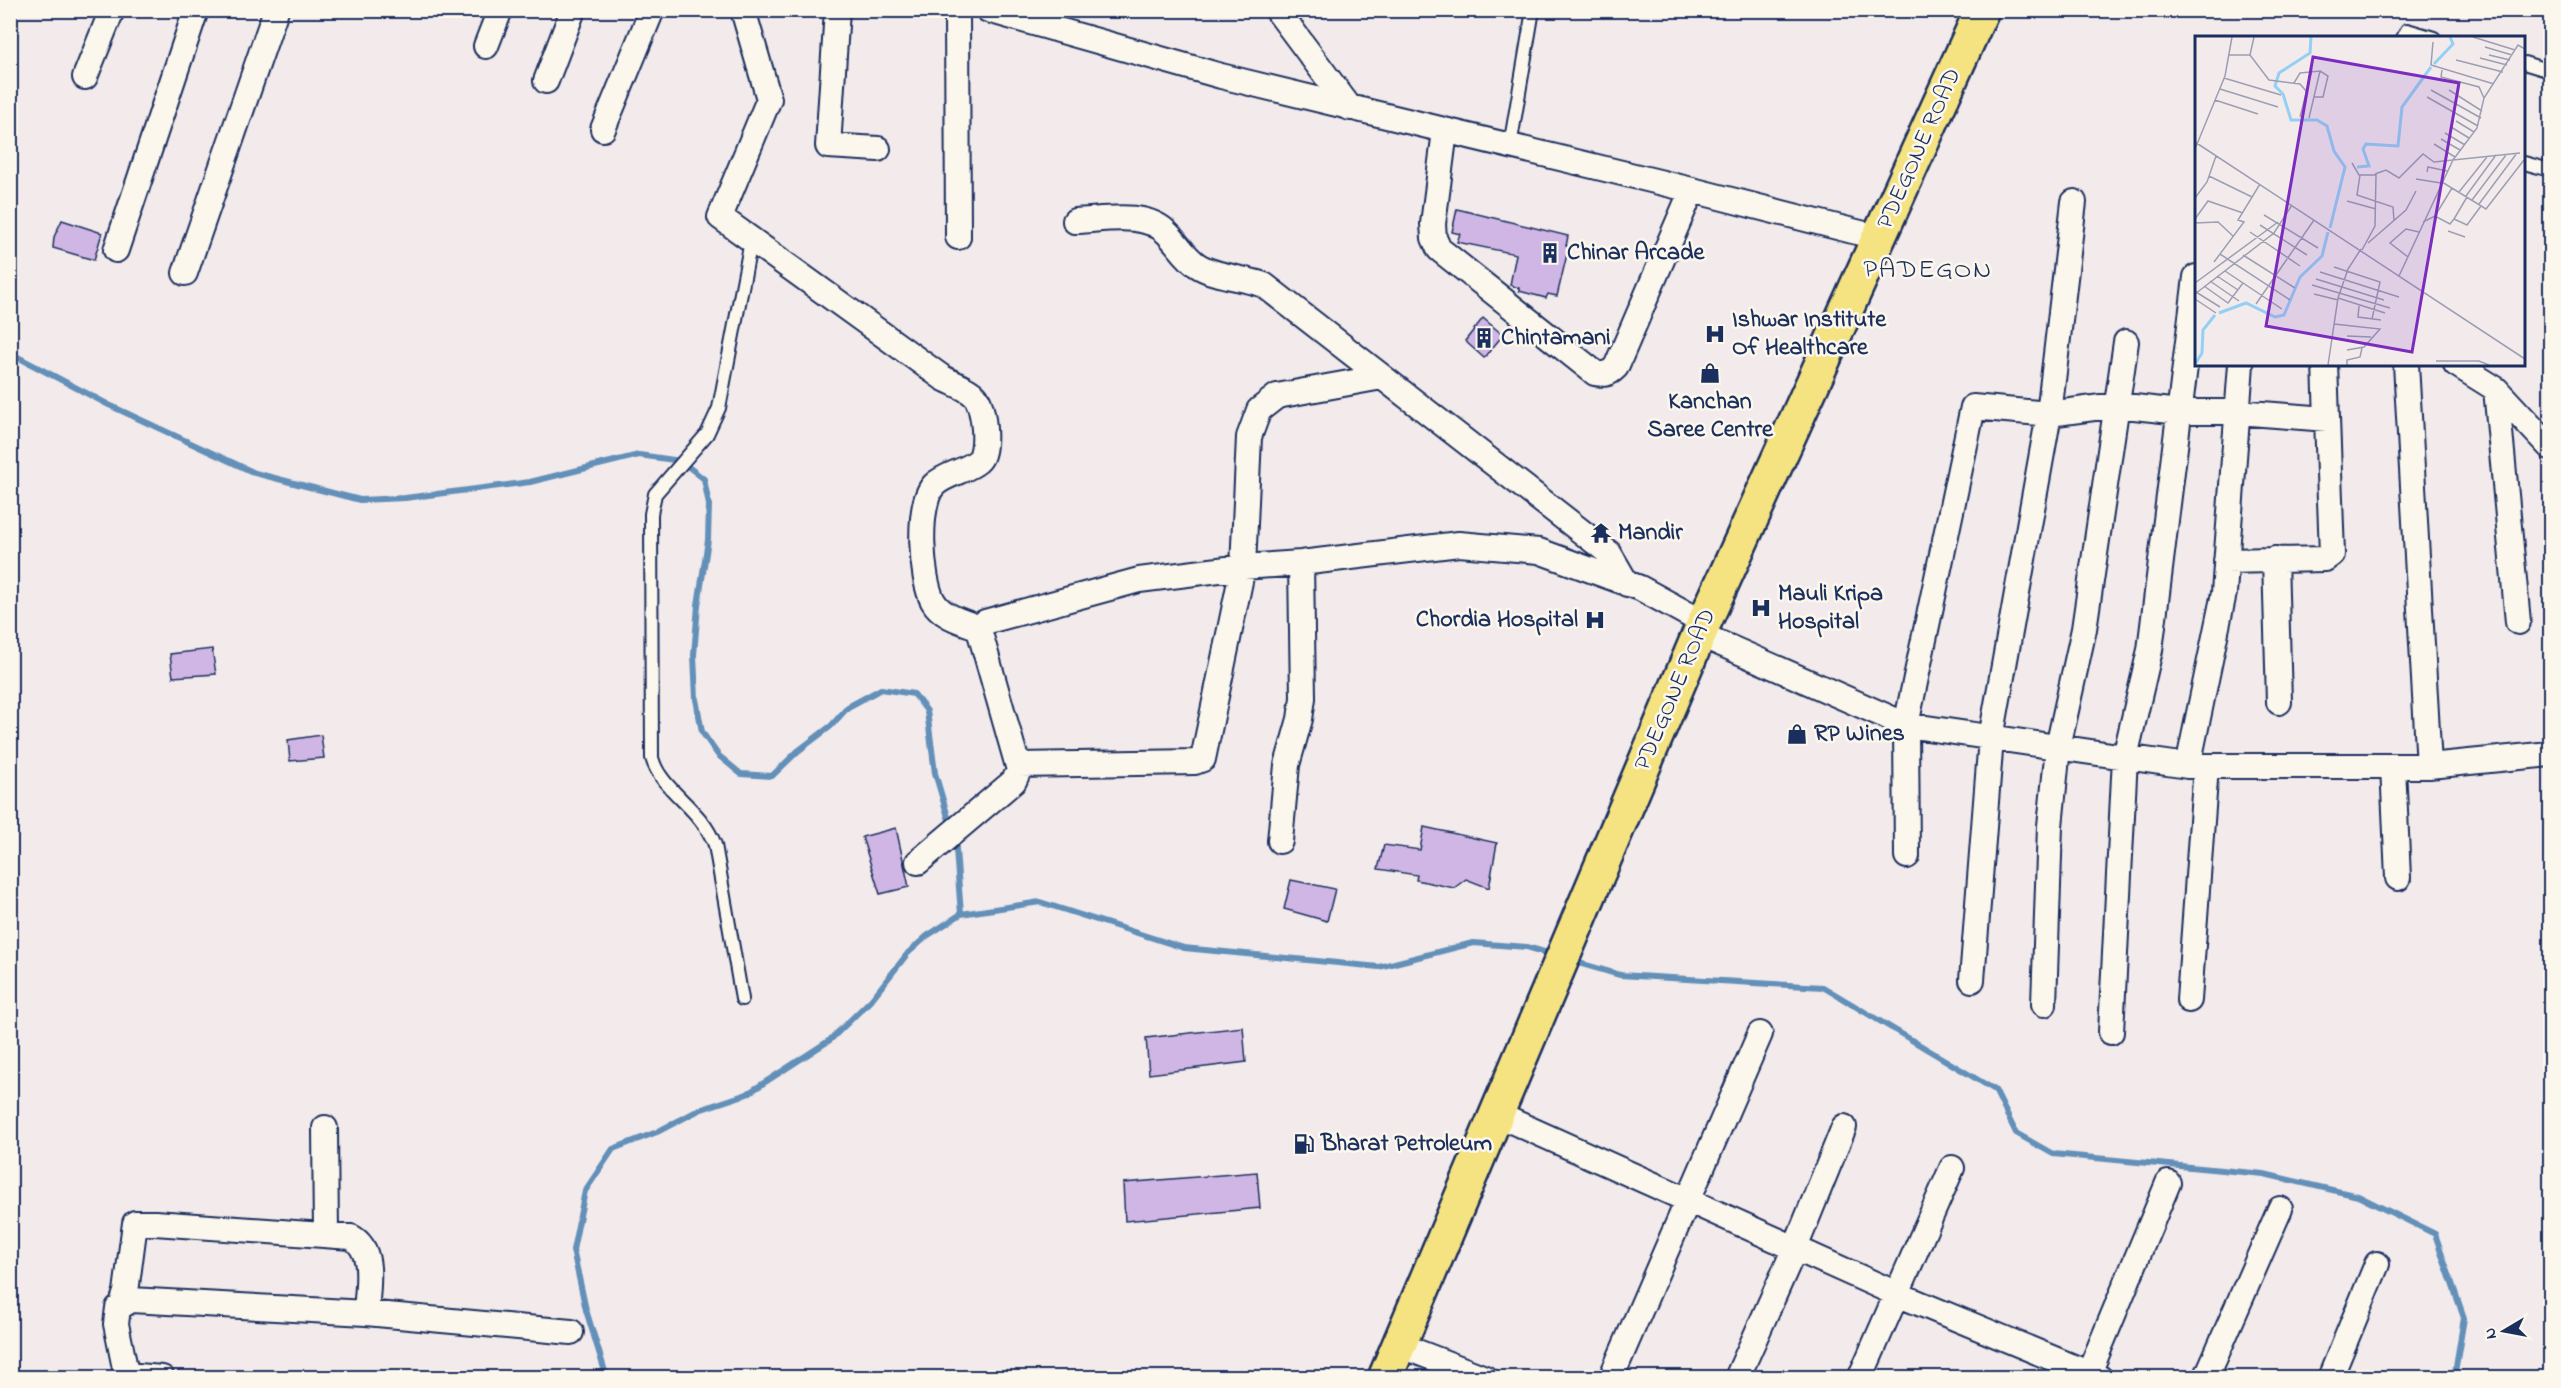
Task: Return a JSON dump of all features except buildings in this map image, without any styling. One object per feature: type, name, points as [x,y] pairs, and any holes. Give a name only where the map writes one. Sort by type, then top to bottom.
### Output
[{"type":"highway","name":"PDEGONE ROAD","points":[[1385,1377],[1701,628],[1982,10]]},
{"type":"street","points":[[85,77],[112,10]]},
{"type":"street","points":[[116,250],[196,10]]},
{"type":"street","points":[[185,273],[276,10]]},
{"type":"street","points":[[486,46],[500,10]]},
{"type":"street","points":[[546,81],[573,10]]},
{"type":"street","points":[[603,129],[652,10]]},
{"type":"street","points":[[743,10],[770,99],[720,217],[943,378],[975,396],[982,412],[985,448],[979,461],[933,486],[926,503],[922,530],[926,582],[933,602],[948,615],[980,628]]},
{"type":"street","points":[[837,10],[828,146],[878,149]]},
{"type":"street","points":[[957,10],[958,237]]},
{"type":"street","points":[[988,10],[1221,76],[1880,238]]},
{"type":"street","points":[[1278,10],[1350,108]]},
{"type":"street","points":[[1445,130],[1433,224],[1434,238],[1439,249],[1595,373],[1602,375],[1611,372],[1616,367],[1692,190]]},
{"type":"street","points":[[1972,980],[1991,738],[2049,414],[2074,202]]},
{"type":"street","points":[[1075,221],[1136,219],[1153,222],[1167,232],[1189,259],[1198,266],[1264,285],[1609,553],[1627,584]]},
{"type":"street","points":[[2111,1032],[2126,757],[2150,650],[2195,285]]},
{"type":"street","points":[[2044,1004],[2050,826],[2058,747],[2084,629],[2126,342]]},
{"type":"street","points":[[2189,1000],[2197,766],[2224,593],[2241,366]]},
{"type":"street","points":[[2226,561],[2325,559],[2332,554],[2325,366]]},
{"type":"street","points":[[2406,366],[2429,766]]},
{"type":"street","points":[[2459,366],[2496,389],[2550,447]]},
{"type":"street","points":[[1019,765],[1195,762],[1203,759],[1243,567],[1249,437],[1259,410],[1277,396],[1382,377]]},
{"type":"street","points":[[2496,389],[2518,622]]},
{"type":"street","points":[[1907,856],[1906,725],[1973,407],[2049,414],[2116,405],[2117,407],[2180,412],[2327,419]]},
{"type":"street","points":[[980,628],[985,622],[1139,580],[1459,544],[1539,551],[1627,584],[1701,628],[1906,725],[2197,766],[2429,766],[2550,754]]},
{"type":"street","points":[[2275,559],[2279,702]]},
{"type":"street","points":[[1280,841],[1287,765],[1304,698],[1301,563]]},
{"type":"street","points":[[927,854],[1014,781],[1019,770],[980,628]]},
{"type":"street","points":[[2394,766],[2398,878]]},
{"type":"street","points":[[1611,1377],[1760,1034]]},
{"type":"street","points":[[1496,1114],[1897,1294],[2092,1376],[2168,1183]]},
{"type":"street","points":[[1737,1377],[1795,1248],[1844,1127]]},
{"type":"street","points":[[325,1128],[326,1235]]},
{"type":"street","points":[[1860,1377],[1952,1168]]},
{"type":"street","points":[[2206,1377],[2280,1209]]},
{"type":"street","points":[[162,1377],[126,1376],[116,1324],[117,1313],[122,1304],[135,1223],[351,1237],[360,1242],[366,1251],[366,1313]]},
{"type":"street","points":[[2330,1377],[2377,1264]]},
{"type":"street","points":[[122,1304],[131,1300],[366,1313],[570,1332]]},
{"type":"street","points":[[1399,1345],[1485,1377]]},
{"type":"lane","points":[[1510,146],[1533,10]]},
{"type":"lane","points":[[2404,36],[2407,30],[2427,36]]},
{"type":"lane","points":[[2525,64],[2550,71]]},
{"type":"lane","points":[[2525,164],[2550,170]]},
{"type":"lane","points":[[742,999],[712,837],[697,813],[658,774],[652,758],[651,514],[655,494],[707,434],[719,408],[751,241]]},
{"type":"waterway","points":[[10,353],[109,405],[255,473],[360,500],[405,498],[530,482],[639,455],[681,461],[704,479],[709,505],[708,540],[698,605],[694,655],[696,699],[702,732],[718,755],[741,774],[772,776],[798,751],[831,726],[848,707],[881,689],[914,694],[927,711],[935,773],[951,827]]},
{"type":"waterway","points":[[955,837],[961,914]]},
{"type":"waterway","points":[[607,1378],[586,1310],[573,1250],[585,1191],[613,1149],[657,1132],[699,1110],[747,1094],[830,1040],[871,1000],[908,953],[927,936],[961,914],[1040,902],[1184,948],[1379,967],[1473,943],[1527,947],[1554,955]]},
{"type":"waterway","points":[[1572,961],[1620,975],[1823,987],[1995,1090],[2016,1133],[2053,1154],[2264,1174],[2358,1196],[2435,1234],[2464,1318],[2454,1378]]},
{"type":"place","name":"Chinar Arcade","points":[[1550,253]]},
{"type":"place","name":"Ishwar Institute Of Healthcare","points":[[1715,334]]},
{"type":"place","name":"Chintamani","points":[[1484,338]]},
{"type":"place","name":"Kanchan Saree Centre","points":[[1710,373]]},
{"type":"place","name":"Mandir","points":[[1601,533]]},
{"type":"place","name":"Mauli Kripa Hospital","points":[[1761,608]]},
{"type":"place","name":"Chordia Hospital","points":[[1595,620]]},
{"type":"place","name":"RP Wines","points":[[1797,734]]},
{"type":"place","name":"Bharat Petroleum","points":[[1304,1144]]},
{"type":"district","name":"PADEGON","points":[[1928,270]]}]
